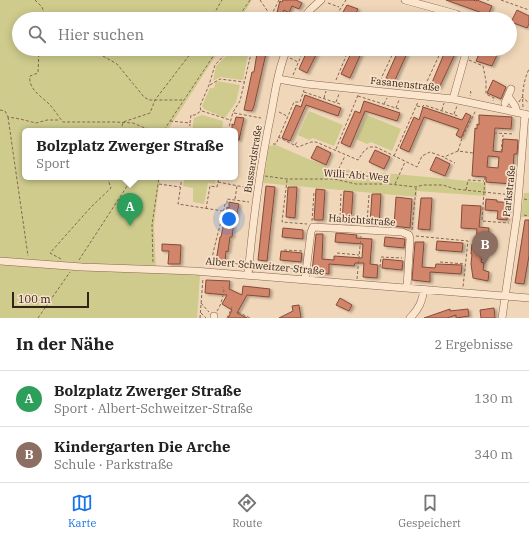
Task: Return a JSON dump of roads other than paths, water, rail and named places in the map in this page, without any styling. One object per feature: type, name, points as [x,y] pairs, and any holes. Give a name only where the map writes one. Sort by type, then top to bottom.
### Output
[{"type":"street","points":[[405,0],[449,12]]},
{"type":"street","points":[[311,12],[324,1]]},
{"type":"street","name":"Bussardstraße","points":[[248,275],[259,178],[278,79],[284,56]]},
{"type":"street","points":[[456,100],[465,56]]},
{"type":"street","name":"Fasanenstraße","points":[[278,79],[307,84],[421,95],[456,100],[527,114]]},
{"type":"street","points":[[508,96],[515,106],[516,112]]},
{"type":"street","name":"Parkstraße","points":[[502,318],[515,224],[527,114]]},
{"type":"street","name":"Habichtstraße","points":[[305,279],[311,232],[313,227],[364,229],[402,232],[409,235],[407,287]]},
{"type":"street","name":"Albert-Schweitzer-Straße","points":[[0,260],[74,267],[204,271],[529,298]]},
{"type":"street","points":[[410,318],[421,304],[424,289]]},
{"type":"place","name":"Bolzplatz Zwerger Straße","points":[[130,226]]},
{"type":"place","name":"Kindergarten Die Arche","points":[[485,264]]}]
